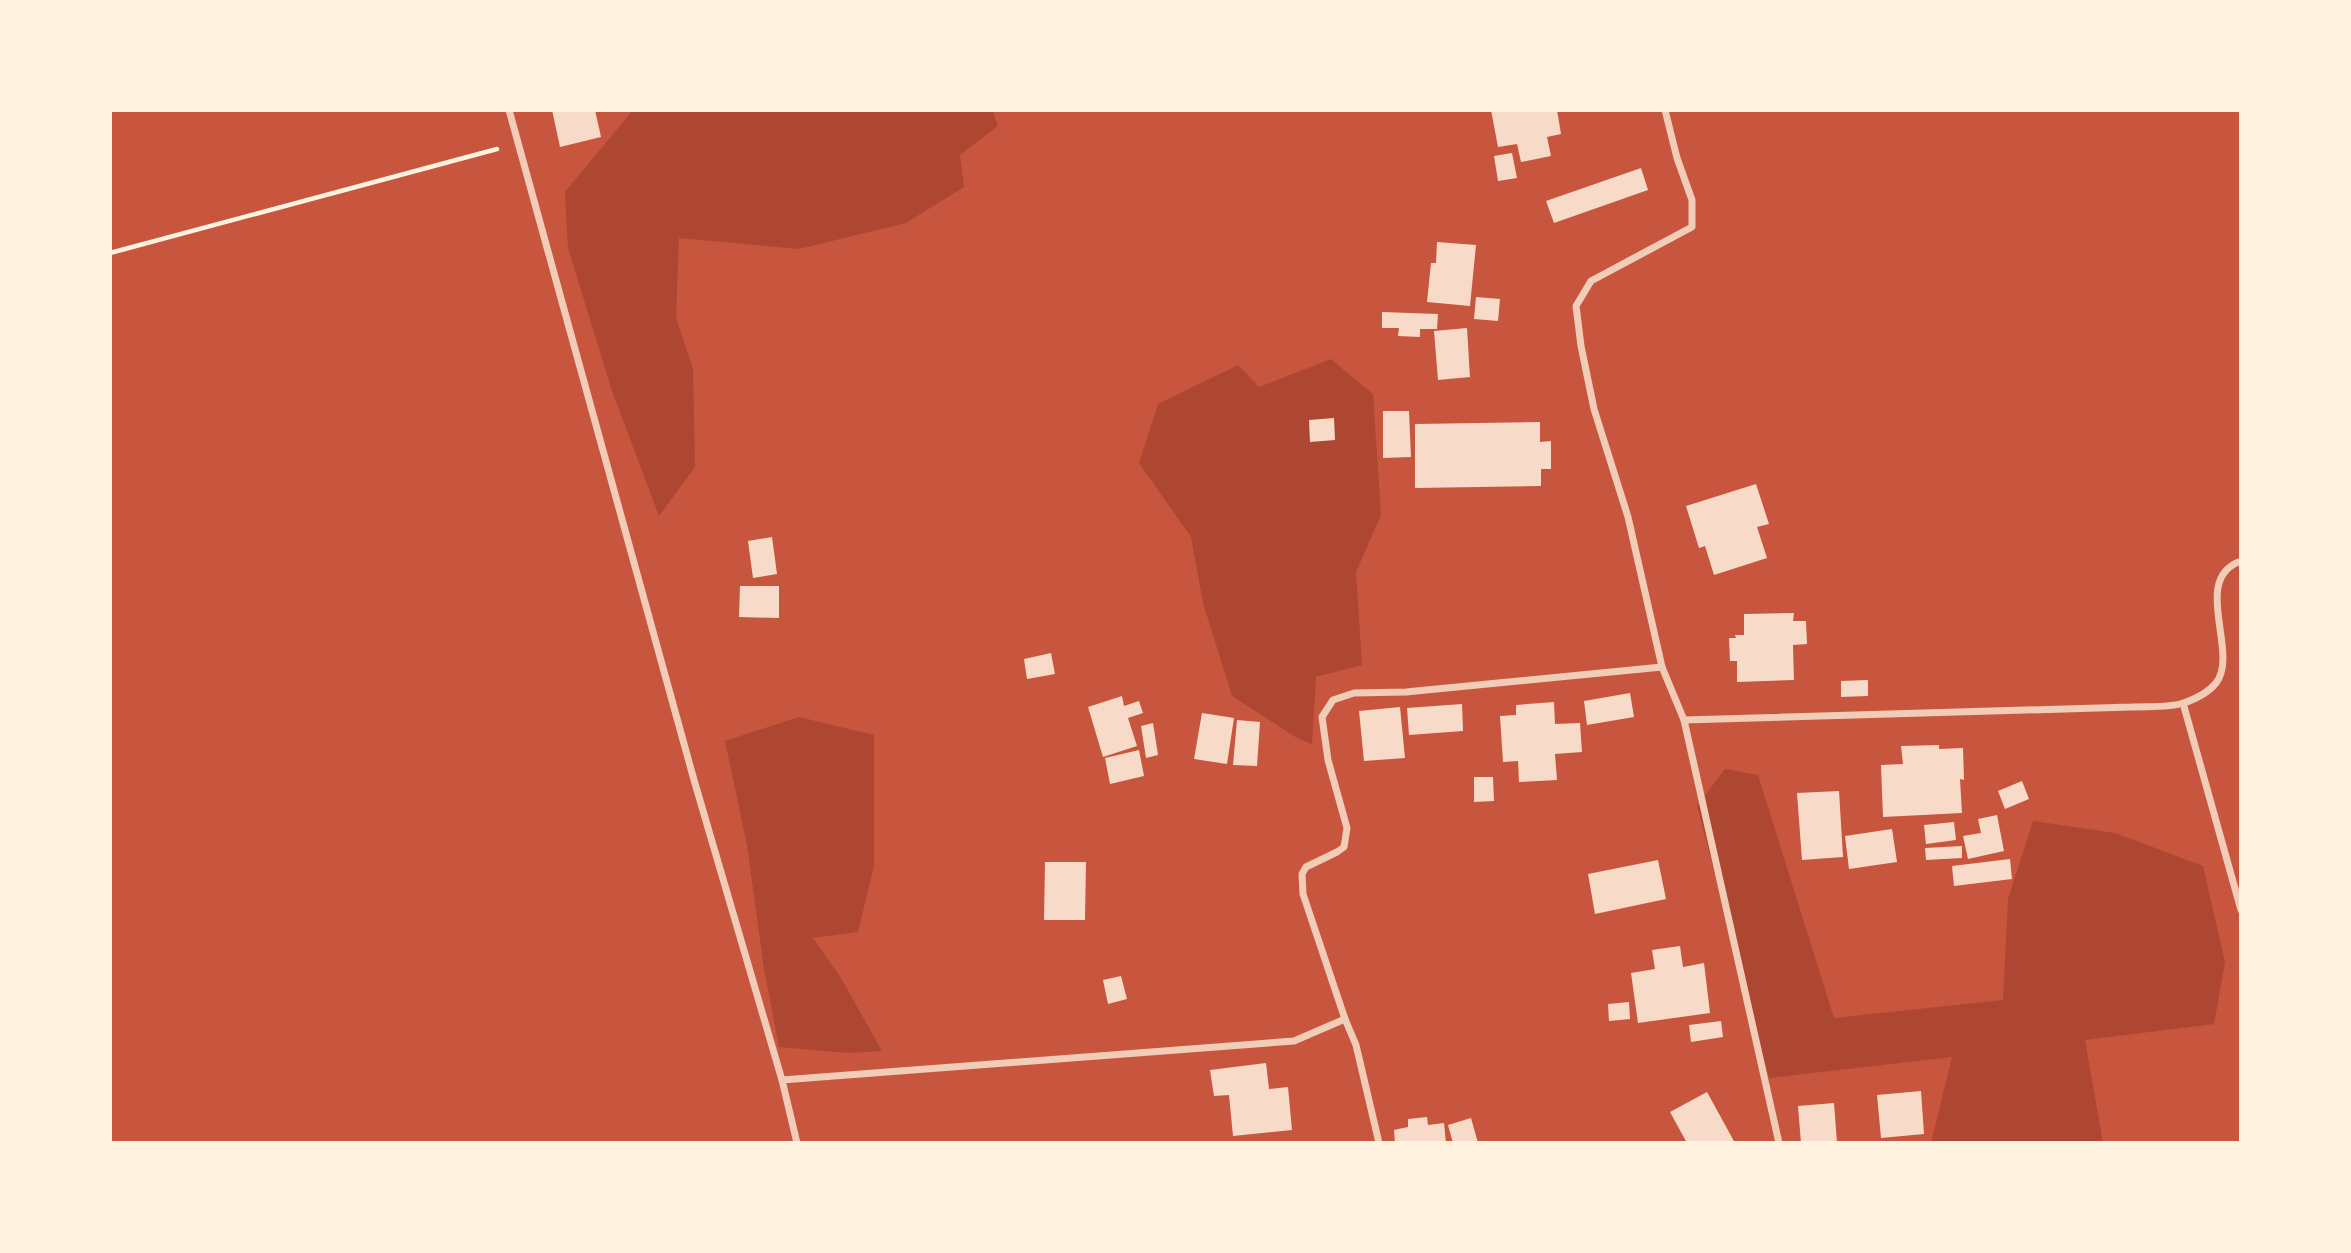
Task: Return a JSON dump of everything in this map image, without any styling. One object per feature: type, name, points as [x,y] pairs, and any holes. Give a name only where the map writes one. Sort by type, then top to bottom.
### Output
[{"type":"street","points":[[509,110],[694,780],[782,1080],[797,1143]]},
{"type":"street","points":[[1665,110],[1677,158],[1692,200],[1692,227],[1591,281],[1576,306],[1594,410],[1628,517],[1662,667],[1684,720],[1779,1143]]},
{"type":"street","points":[[1684,720],[2183,704],[2205,693],[2217,682],[2220,675],[2223,667],[2216,593],[2223,575],[2233,564],[2241,561]]},
{"type":"street","points":[[1379,1143],[1356,1045],[1303,894],[1302,874],[1307,867],[1344,846],[1347,828],[1328,760],[1322,717],[1334,700],[1354,693],[1406,692],[1662,667]]},
{"type":"street","points":[[2183,704],[2241,910]]},
{"type":"street","points":[[782,1080],[1294,1041],[1345,1019]]},
{"type":"path","points":[[110,253],[518,143]]},
{"type":"shaded area","points":[[633,110],[992,110],[998,126],[960,155],[964,187],[906,223],[799,249],[679,238],[676,318],[693,369],[695,467],[659,516],[612,391],[568,248],[565,192]]},
{"type":"shaded area","points":[[1331,359],[1373,394],[1381,515],[1356,572],[1362,665],[1316,677],[1312,744],[1297,738],[1232,696],[1203,603],[1191,537],[1139,463],[1158,404],[1238,365],[1259,387]]},
{"type":"shaded area","points":[[799,717],[874,735],[874,866],[858,932],[813,938],[841,978],[882,1051],[848,1053],[779,1047],[764,969],[747,845],[725,741]]},
{"type":"shaded area","points":[[1725,769],[1758,775],[1834,1018],[2003,1000],[2008,899],[2033,821],[2115,833],[2203,866],[2225,962],[2214,1024],[2085,1040],[2103,1143],[1931,1143],[1952,1057],[1769,1078],[1697,806]]},
{"type":"building","points":[[552,110],[595,110],[601,137],[560,147]]},
{"type":"building","points":[[1491,110],[1557,110],[1561,134],[1547,137],[1551,156],[1521,162],[1517,144],[1498,147]]},
{"type":"building","points":[[1512,153],[1517,178],[1498,181],[1494,156]]},
{"type":"building","points":[[1641,168],[1648,190],[1554,223],[1546,201]]},
{"type":"building","points":[[1437,242],[1476,245],[1470,306],[1427,302],[1431,263],[1436,263]]},
{"type":"building","points":[[1476,297],[1500,299],[1498,321],[1474,319]]},
{"type":"building","points":[[1382,312],[1438,314],[1437,329],[1420,329],[1420,337],[1398,336],[1399,328],[1382,328]]},
{"type":"building","points":[[1467,328],[1470,377],[1438,380],[1434,331]]},
{"type":"building","points":[[1383,411],[1409,411],[1411,457],[1383,458]]},
{"type":"building","points":[[1334,418],[1335,440],[1310,442],[1309,420]]},
{"type":"building","points":[[1540,422],[1540,442],[1551,441],[1551,469],[1541,469],[1541,486],[1415,488],[1415,424]]},
{"type":"building","points":[[1756,484],[1769,524],[1757,527],[1767,558],[1714,575],[1705,546],[1699,548],[1686,506]]},
{"type":"building","points":[[772,537],[777,574],[753,578],[748,541]]},
{"type":"building","points":[[740,586],[779,586],[779,618],[739,617]]},
{"type":"building","points":[[1794,613],[1793,621],[1806,621],[1807,644],[1793,645],[1794,680],[1737,682],[1737,661],[1730,661],[1729,638],[1744,635],[1744,614]]},
{"type":"building","points":[[1051,653],[1055,674],[1027,679],[1024,659]]},
{"type":"building","points":[[1868,680],[1868,696],[1841,697],[1841,681]]},
{"type":"building","points":[[1630,693],[1634,717],[1587,725],[1584,701]]},
{"type":"building","points":[[1122,696],[1124,706],[1139,701],[1143,713],[1128,718],[1137,746],[1103,757],[1088,707]]},
{"type":"building","points":[[1554,702],[1555,724],[1580,723],[1582,752],[1555,754],[1557,780],[1519,782],[1518,761],[1503,762],[1500,716],[1516,715],[1516,705]]},
{"type":"building","points":[[1462,704],[1463,731],[1409,735],[1407,708]]},
{"type":"building","points":[[1400,707],[1405,758],[1364,761],[1359,711]]},
{"type":"building","points":[[1202,713],[1234,718],[1227,764],[1194,759]]},
{"type":"building","points":[[1237,720],[1260,722],[1257,766],[1233,765]]},
{"type":"building","points":[[1153,723],[1158,755],[1146,758],[1141,726]]},
{"type":"building","points":[[1939,745],[1939,749],[1963,748],[1964,780],[1960,779],[1962,813],[1883,817],[1881,765],[1903,764],[1901,746]]},
{"type":"building","points":[[1139,750],[1144,776],[1110,784],[1105,758]]},
{"type":"building","points":[[1474,777],[1493,777],[1494,801],[1474,802]]},
{"type":"building","points":[[2022,781],[2029,799],[2005,809],[1998,791]]},
{"type":"building","points":[[1839,791],[1843,857],[1802,860],[1797,793]]},
{"type":"building","points":[[1997,815],[2004,851],[1968,859],[1963,836],[1981,833],[1978,819]]},
{"type":"building","points":[[1954,822],[1956,840],[1926,844],[1924,825]]},
{"type":"building","points":[[1892,829],[1897,862],[1849,869],[1845,836]]},
{"type":"building","points":[[1962,846],[1962,858],[1926,860],[1925,848]]},
{"type":"building","points":[[2010,859],[2012,879],[1954,886],[1952,866]]},
{"type":"building","points":[[1658,860],[1666,899],[1595,914],[1588,874]]},
{"type":"building","points":[[1045,862],[1086,862],[1085,920],[1044,920]]},
{"type":"building","points":[[1680,946],[1683,967],[1704,963],[1710,1013],[1638,1023],[1631,973],[1655,969],[1652,950]]},
{"type":"building","points":[[1121,976],[1127,999],[1108,1004],[1103,980]]},
{"type":"building","points":[[1629,1002],[1630,1019],[1609,1021],[1608,1004]]},
{"type":"building","points":[[1721,1021],[1723,1037],[1691,1042],[1689,1025]]},
{"type":"building","points":[[1266,1063],[1269,1089],[1288,1087],[1292,1130],[1233,1136],[1229,1095],[1214,1096],[1210,1070]]},
{"type":"building","points":[[1921,1091],[1924,1134],[1881,1138],[1877,1095]]},
{"type":"building","points":[[1707,1092],[1735,1143],[1687,1143],[1670,1112]]},
{"type":"building","points":[[1834,1103],[1837,1143],[1801,1143],[1798,1106]]},
{"type":"building","points":[[1427,1117],[1428,1125],[1444,1123],[1446,1143],[1395,1143],[1394,1130],[1408,1127],[1408,1119]]},
{"type":"building","points":[[1471,1118],[1478,1143],[1453,1143],[1448,1125]]}]
